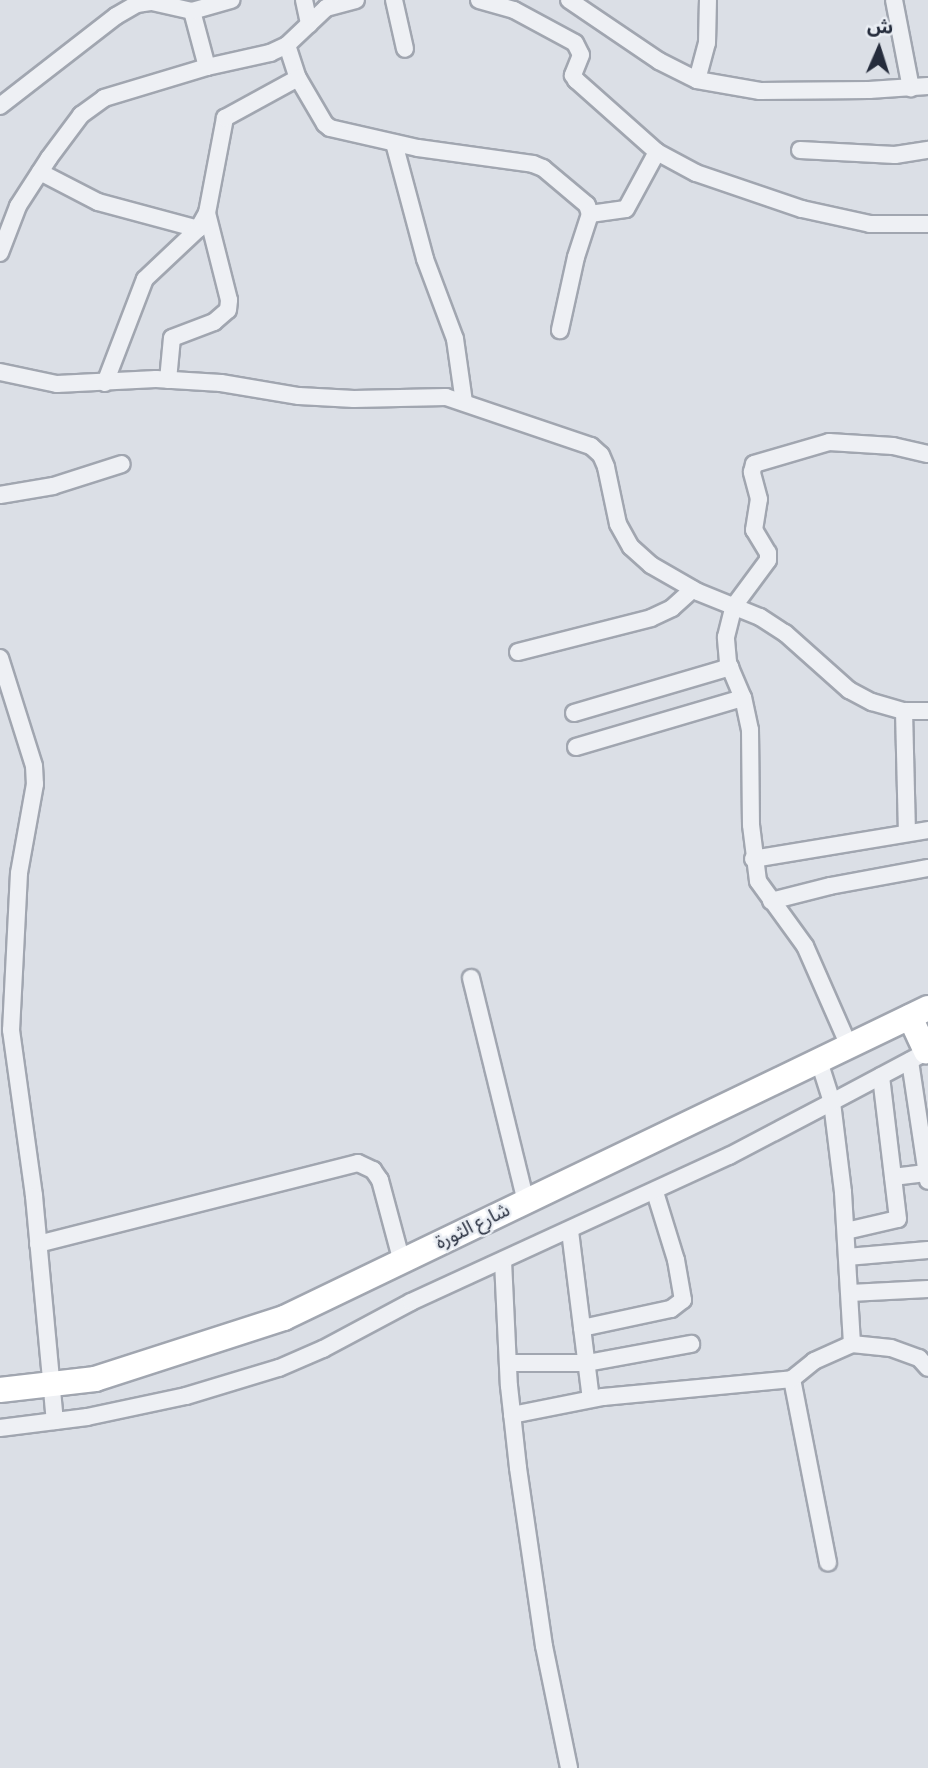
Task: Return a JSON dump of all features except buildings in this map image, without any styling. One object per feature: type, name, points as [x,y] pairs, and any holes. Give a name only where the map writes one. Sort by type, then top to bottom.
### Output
[{"type":"main road","name":"شارع الثورة","points":[[0,1390],[95,1379],[284,1318],[919,1012]]},
{"type":"main road","points":[[919,1012],[921,1054]]},
{"type":"street","points":[[0,106],[116,16],[146,2],[165,3],[192,11],[231,0]]},
{"type":"street","points":[[303,0],[309,24]]},
{"type":"street","points":[[0,253],[5,221],[81,115],[104,98],[208,67],[270,54],[287,45],[326,8],[356,0]]},
{"type":"street","points":[[394,0],[405,49]]},
{"type":"street","points":[[479,0],[514,10],[576,43],[581,55],[573,75],[576,80],[657,152],[696,173],[802,209],[870,224],[928,225]]},
{"type":"street","points":[[569,0],[659,61],[697,80],[760,91],[928,86]]},
{"type":"street","points":[[697,80],[707,43],[708,0]]},
{"type":"street","points":[[894,0],[911,88]]},
{"type":"street","points":[[192,11],[208,67]]},
{"type":"street","points":[[287,45],[298,78],[330,128],[394,142],[533,164],[565,185],[587,205],[590,214],[576,257],[560,330]]},
{"type":"street","points":[[105,383],[145,279],[198,229],[207,213],[225,118],[298,78]]},
{"type":"street","points":[[394,142],[425,259],[455,339],[464,402]]},
{"type":"street","points":[[800,150],[895,155],[928,150]]},
{"type":"street","points":[[590,214],[626,209],[657,152]]},
{"type":"street","points":[[40,172],[98,202],[198,229]]},
{"type":"street","points":[[168,380],[172,338],[214,322],[228,310],[229,300],[207,213]]},
{"type":"street","points":[[0,372],[57,384],[168,380],[222,383],[299,396],[354,399],[431,395],[464,402],[591,446],[601,455],[618,524],[631,547],[651,565],[693,589],[760,617],[785,633],[849,690],[904,711],[928,711]]},
{"type":"street","points":[[849,1046],[805,946],[758,881],[753,859],[750,730],[743,698],[730,667],[726,637],[734,606],[768,560],[768,553],[754,530],[759,499],[752,471],[754,464],[830,442],[893,446],[928,454]]},
{"type":"street","points":[[0,495],[53,486],[122,464]]},
{"type":"street","points":[[518,652],[651,618],[672,608],[693,589]]},
{"type":"street","points":[[0,658],[34,766],[34,784],[19,873],[11,1030],[38,1244],[55,1421]]},
{"type":"street","points":[[574,713],[730,667]]},
{"type":"street","points":[[576,747],[743,698]]},
{"type":"street","points":[[904,711],[907,831]]},
{"type":"street","points":[[753,859],[907,831],[928,830]]},
{"type":"street","points":[[771,901],[842,883],[928,868]]},
{"type":"street","points":[[471,978],[527,1202]]},
{"type":"street","points":[[0,1428],[55,1421],[186,1396],[279,1368],[655,1192],[921,1054],[928,1181]]},
{"type":"street","points":[[819,1061],[832,1102],[846,1231],[852,1344]]},
{"type":"street","points":[[846,1231],[898,1221],[881,1076]]},
{"type":"street","points":[[38,1244],[358,1163],[373,1170],[380,1180],[402,1262]]},
{"type":"street","points":[[894,1177],[928,1173]]},
{"type":"street","points":[[582,1328],[671,1309],[683,1300],[676,1260],[655,1192]]},
{"type":"street","points":[[570,1231],[591,1399]]},
{"type":"street","points":[[847,1257],[928,1250]]},
{"type":"street","points":[[503,1261],[512,1415],[544,1646],[569,1768]]},
{"type":"street","points":[[850,1293],[928,1289]]},
{"type":"street","points":[[508,1363],[587,1363],[691,1344]]},
{"type":"street","points":[[512,1415],[591,1399],[792,1379],[814,1361],[852,1344],[891,1348],[919,1358],[928,1368]]},
{"type":"street","points":[[792,1379],[828,1563]]}]
